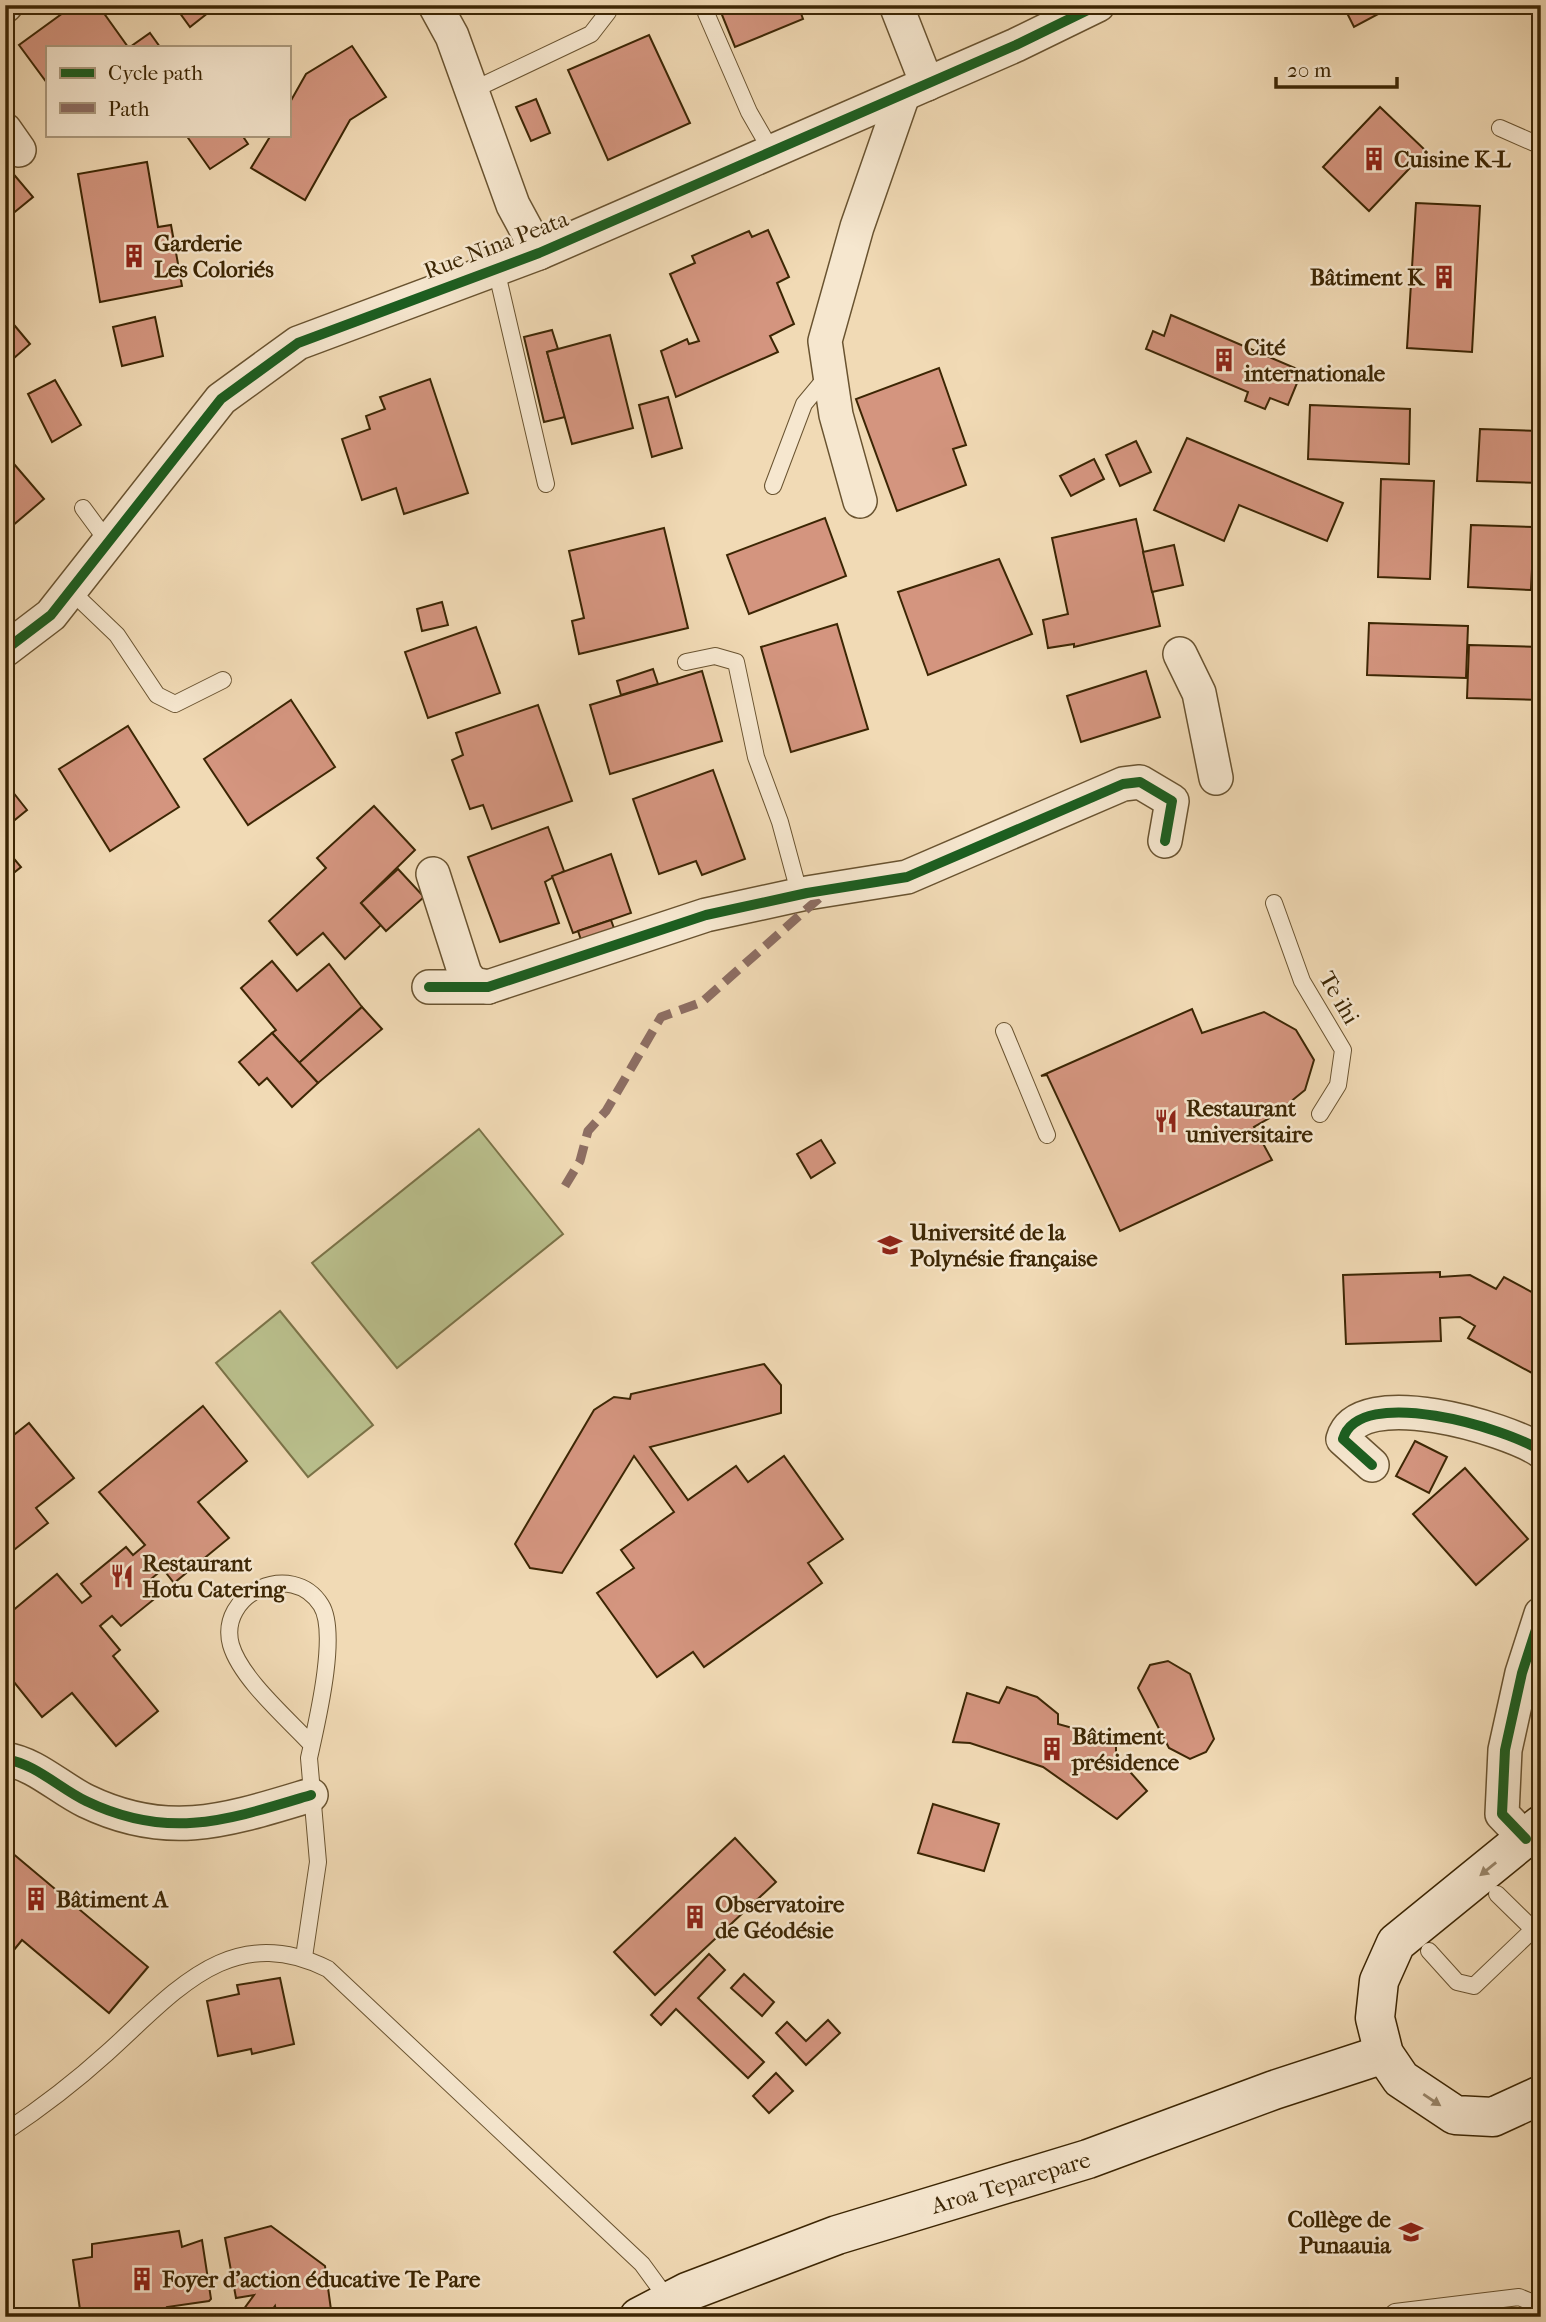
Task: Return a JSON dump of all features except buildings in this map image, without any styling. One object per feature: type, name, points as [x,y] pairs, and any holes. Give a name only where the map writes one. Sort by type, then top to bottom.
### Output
[{"type":"main road","points":[[1533,1832],[1396,1943],[1379,1981],[1375,2018],[1384,2054],[1401,2079],[1455,2115],[1493,2117],[1541,2095]]},
{"type":"main road","name":"Aroa Teparepare","points":[[654,2309],[837,2235],[1088,2159],[1274,2090],[1384,2054]]},
{"type":"street","points":[[435,5],[452,36],[513,205],[539,253]]},
{"type":"street","points":[[860,501],[836,415],[825,341],[834,301],[915,90],[896,5]]},
{"type":"street","name":"Rue Nina Peata","points":[[5,650],[51,615],[220,399],[298,343],[539,253],[915,90],[1098,5]]},
{"type":"street","points":[[1180,654],[1199,693],[1216,778]]},
{"type":"street","points":[[429,987],[488,987],[706,915],[807,893],[907,877],[1123,784],[1140,782],[1172,801],[1165,841]]},
{"type":"street","points":[[433,874],[465,974],[473,985],[488,987]]},
{"type":"street","points":[[1372,1465],[1343,1440],[1346,1427],[1360,1418],[1390,1412],[1463,1420],[1528,1443],[1541,1451]]},
{"type":"street","points":[[1533,1832],[1502,1814],[1505,1750],[1522,1673],[1541,1615]]},
{"type":"street","points":[[5,1759],[43,1774],[82,1800],[121,1817],[154,1824],[192,1825],[249,1814],[311,1796]]},
{"type":"lane","points":[[471,91],[591,34],[608,12]]},
{"type":"lane","points":[[706,13],[749,112],[772,152]]},
{"type":"lane","points":[[1500,128],[1541,146]]},
{"type":"lane","points":[[496,269],[546,484]]},
{"type":"lane","points":[[772,486],[804,404],[829,374]]},
{"type":"lane","points":[[83,508],[108,542]]},
{"type":"lane","points":[[70,590],[117,635],[157,695],[175,704],[223,680]]},
{"type":"lane","points":[[686,662],[715,656],[736,662],[756,757],[780,822],[796,881],[807,893]]},
{"type":"lane","name":"Te ihi","points":[[1274,903],[1302,981],[1343,1050],[1338,1085],[1320,1114]]},
{"type":"lane","points":[[1004,1031],[1047,1135]]},
{"type":"lane","points":[[304,1957],[318,1862],[309,1758],[312,1745],[321,1700],[328,1640],[322,1605],[303,1588],[282,1584],[257,1587],[241,1602],[230,1620],[231,1645],[243,1669],[312,1745]]},
{"type":"lane","points":[[1429,1951],[1457,1982],[1474,1986],[1538,1929],[1497,1894]]},
{"type":"lane","points":[[5,2132],[86,2072],[202,1970],[233,1958],[271,1951],[304,1957],[328,1969],[642,2264],[654,2309]]},
{"type":"lane","points":[[1389,2317],[1395,2312],[1519,2297],[1541,2306]]},
{"type":"green space","points":[[479,1129],[563,1234],[397,1368],[312,1263]]},
{"type":"green space","points":[[280,1311],[373,1425],[308,1477],[216,1363]]},
{"type":"marked path","points":[[565,1186],[580,1161],[588,1131],[606,1111],[661,1017],[702,1002],[826,892]]},
{"type":"cycle path","points":[[5,650],[51,615],[221,399],[298,343],[539,253],[1016,45],[1098,5]]},
{"type":"cycle path","points":[[429,987],[488,987],[706,915],[807,893],[907,877],[1123,784],[1140,782],[1172,801],[1165,841]]},
{"type":"cycle path","points":[[1372,1465],[1343,1439],[1355,1423],[1376,1414],[1435,1416],[1468,1423],[1498,1432],[1541,1451]]},
{"type":"cycle path","points":[[1526,1839],[1502,1814],[1505,1750],[1522,1673],[1541,1614]]},
{"type":"cycle path","points":[[5,1759],[37,1771],[86,1801],[144,1820],[199,1822],[252,1812],[311,1795]]},
{"type":"place","name":"Cuisine K-L","points":[[1374,159]]},
{"type":"place","name":"Garderie Les Coloriés","points":[[134,256]]},
{"type":"place","name":"Bâtiment K","points":[[1444,277]]},
{"type":"place","name":"Cité internationale","points":[[1224,360]]},
{"type":"place","name":"Restaurant universitaire","points":[[1166,1121]]},
{"type":"place","name":"Université de la Polynésie française","points":[[890,1245]]},
{"type":"place","name":"Restaurant Hotu Catering","points":[[122,1576]]},
{"type":"place","name":"Bâtiment présidence","points":[[1052,1749]]},
{"type":"place","name":"Bâtiment A","points":[[36,1899]]},
{"type":"place","name":"Observatoire de Géodésie","points":[[695,1917]]},
{"type":"place","name":"Collège de Punaauia","points":[[1411,2232]]},
{"type":"place","name":"Foyer d'action éducative Te Pare","points":[[142,2279]]}]
